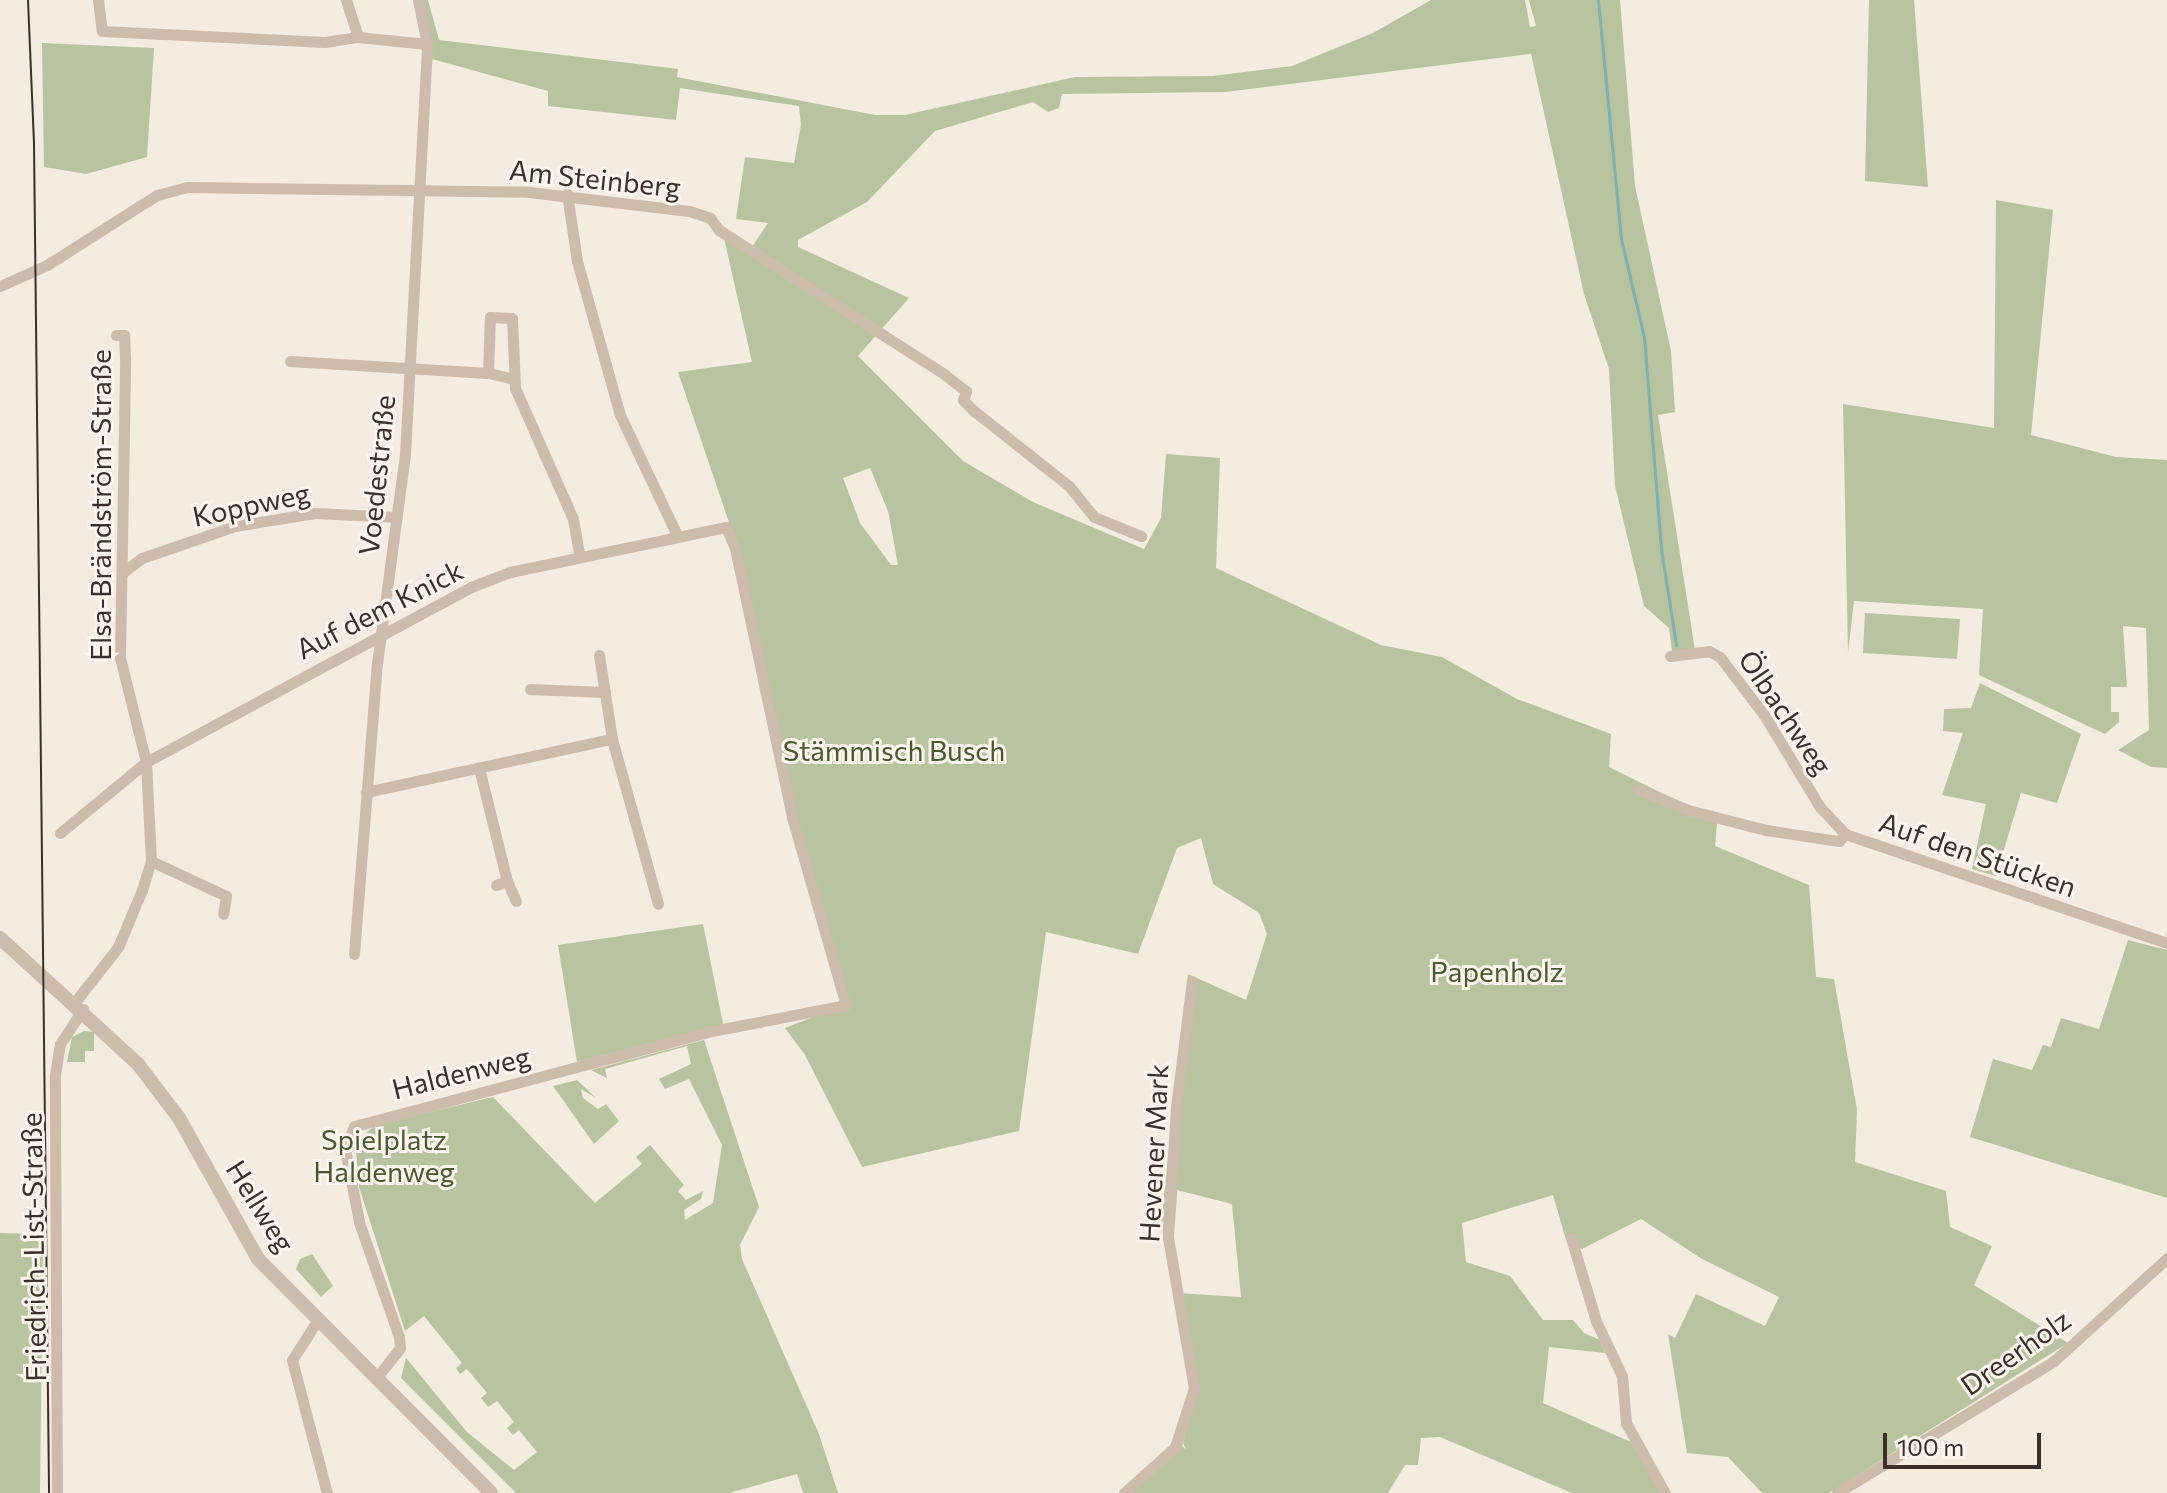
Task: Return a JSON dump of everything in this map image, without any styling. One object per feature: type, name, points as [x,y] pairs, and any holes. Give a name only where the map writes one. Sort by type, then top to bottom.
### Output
[{"type":"street","points":[[98,0],[102,31],[325,42],[358,37],[427,44]]},
{"type":"street","points":[[346,0],[358,37]]},
{"type":"street","name":"Voedestraße","points":[[354,954],[381,633],[397,517],[410,370],[427,44],[418,0]]},
{"type":"street","name":"Am Steinberg","points":[[0,286],[47,265],[157,195],[187,187],[567,194],[710,218],[719,230],[944,374],[966,391],[963,400],[974,411],[1069,486],[1094,517],[1141,536]]},
{"type":"street","points":[[567,194],[577,261],[620,415],[677,535]]},
{"type":"street","points":[[488,373],[490,317],[512,318],[513,379],[573,519],[580,557]]},
{"type":"street","name":"Elsa-Brändström-Straße","points":[[116,335],[124,335],[120,658],[146,762]]},
{"type":"street","points":[[290,361],[488,373],[513,379]]},
{"type":"street","name":"Koppweg","points":[[122,573],[142,558],[197,537],[261,520],[352,512],[397,517]]},
{"type":"street","name":"Auf dem Knick","points":[[146,762],[471,587],[580,557],[726,527],[735,548],[792,817],[846,1005]]},
{"type":"street","name":"Ölbachweg","points":[[1670,656],[1709,651],[1720,657],[1764,715],[1820,807],[1845,834]]},
{"type":"street","points":[[599,655],[612,739],[658,904]]},
{"type":"street","points":[[530,689],[605,692]]},
{"type":"street","points":[[366,792],[612,739]]},
{"type":"street","points":[[60,833],[146,762]]},
{"type":"street","points":[[79,1006],[123,938],[151,861],[146,762]]},
{"type":"street","points":[[479,768],[501,883],[516,901]]},
{"type":"street","name":"Auf den Stücken","points":[[1637,789],[1688,810],[1766,830],[1839,841],[1845,834],[2167,943]]},
{"type":"street","points":[[151,861],[226,896],[223,914]]},
{"type":"street","name":"Hellweg","points":[[0,938],[79,1006],[156,1087],[258,1259],[491,1493]]},
{"type":"street","name":"Hevener Mark","points":[[1124,1493],[1175,1447],[1194,1388],[1168,1238],[1176,1107],[1192,981]]},
{"type":"street","name":"Haldenweg","points":[[376,1379],[400,1348],[399,1337],[359,1222],[345,1149],[354,1126],[712,1031],[846,1005]]},
{"type":"street","name":"Friedrich-List-Straße","points":[[57,1493],[55,1075],[65,1032],[79,1006]]},
{"type":"street","points":[[1571,1238],[1596,1321],[1622,1376],[1626,1423],[1665,1493]]},
{"type":"street","name":"Dreerholz","points":[[1837,1493],[2054,1361],[2167,1258]]},
{"type":"street","points":[[317,1321],[292,1360],[327,1493]]},
{"type":"green space","points":[[423,0],[428,0],[439,40],[678,69],[677,77],[875,115],[905,115],[1075,77],[1213,76],[1292,66],[1373,33],[1431,0],[1525,0],[1530,27],[1536,26],[1529,0],[1620,0],[1635,186],[1671,351],[1675,412],[1658,415],[1695,650],[1672,651],[1669,628],[1644,606],[1615,486],[1609,369],[1584,294],[1531,54],[1225,92],[1062,94],[1059,108],[1048,112],[1033,102],[935,131],[867,202],[798,240],[798,247],[909,298],[858,356],[963,461],[1033,502],[1144,549],[1161,518],[1166,454],[1220,458],[1216,568],[1381,645],[1442,657],[1517,699],[1611,734],[1609,767],[1686,805],[1718,813],[1715,846],[1809,885],[1816,977],[1834,979],[1857,1110],[1855,1162],[1946,1191],[1950,1227],[1992,1246],[1974,1285],[2068,1343],[1829,1493],[1762,1493],[1728,1457],[1687,1453],[1668,1334],[1675,1338],[1696,1294],[1765,1326],[1779,1297],[1702,1259],[1641,1219],[1582,1249],[1566,1240],[1553,1195],[1462,1223],[1466,1262],[1510,1276],[1543,1320],[1573,1320],[1584,1333],[1600,1340],[1605,1353],[1549,1347],[1543,1403],[1633,1443],[1663,1493],[1572,1493],[1440,1437],[1421,1438],[1418,1465],[1405,1465],[1388,1493],[1120,1493],[1175,1442],[1186,1449],[1183,1443],[1198,1388],[1179,1326],[1161,1222],[1188,974],[1246,1000],[1267,934],[1259,913],[1213,884],[1201,838],[1177,848],[1138,954],[1046,932],[1019,1131],[862,1167],[805,1055],[785,1028],[849,1003],[784,774],[736,543],[678,372],[752,362],[724,238],[748,253],[768,223],[736,219],[745,157],[794,163],[801,125],[799,106],[680,88],[676,120],[548,106],[548,91],[432,59]],"holes":[[[870,468],[888,511],[898,565],[891,565],[860,523],[843,478]],[[1177,1190],[1232,1204],[1241,1297],[1176,1293],[1166,1211],[1176,1211]]]},
{"type":"green space","points":[[1869,0],[1914,0],[1928,187],[1865,181]]},
{"type":"green space","points":[[42,43],[154,48],[147,157],[86,174],[44,167]]},
{"type":"green space","points":[[1996,200],[2053,210],[2031,435],[2116,457],[2167,460],[2167,768],[2151,767],[2118,750],[2149,730],[2146,628],[2123,626],[2127,687],[2111,687],[2111,712],[2119,712],[2119,722],[2105,734],[1979,675],[1983,609],[1854,601],[1848,653],[1843,404],[1994,428]]},
{"type":"green space","points":[[1865,613],[1960,619],[1957,659],[1863,653]]},
{"type":"green space","points":[[1980,683],[2081,734],[2057,803],[2021,793],[1996,876],[1972,869],[1986,804],[1942,795],[1963,733],[1943,731],[1944,709],[1971,708]]},
{"type":"green space","points":[[703,924],[723,1024],[577,1062],[558,945]]},
{"type":"green space","points":[[2128,940],[2167,950],[2167,1198],[1970,1137],[1993,1059],[2032,1070],[2043,1045],[2051,1047],[2061,1018],[2099,1029]]},
{"type":"green space","points":[[84,1031],[94,1032],[94,1051],[85,1051],[85,1062],[67,1062],[72,1037]]},
{"type":"green space","name":"Spielplatz Haldenweg","points":[[704,1040],[759,1207],[740,1245],[742,1259],[819,1434],[838,1493],[803,1493],[797,1474],[729,1493],[516,1493],[401,1378],[406,1358],[467,1432],[514,1470],[537,1452],[519,1430],[513,1435],[507,1428],[514,1422],[497,1401],[488,1407],[481,1398],[487,1393],[467,1369],[460,1374],[456,1368],[462,1363],[424,1316],[405,1331],[359,1187],[355,1141],[376,1125],[493,1097],[595,1203],[642,1164],[636,1157],[650,1145],[684,1185],[678,1191],[686,1200],[703,1191],[701,1199],[684,1210],[685,1220],[713,1203],[722,1145],[689,1079],[665,1089],[659,1079],[691,1064],[687,1046],[605,1069],[607,1078],[591,1070]]},
{"type":"green space","points":[[577,1080],[596,1098],[581,1089],[583,1098],[598,1109],[606,1104],[619,1121],[594,1144],[553,1086]]},
{"type":"green space","points":[[0,1233],[43,1234],[40,1493],[0,1493]]},
{"type":"green space","points":[[312,1254],[333,1286],[321,1297],[296,1269],[300,1259]]},
{"type":"waterway","points":[[1598,0],[1621,239],[1644,337],[1661,549],[1676,645]]},
{"type":"tram line","points":[[28,0],[34,144],[49,1493]]},
{"type":"park label","name":"Stämmisch Busch","points":[[894,750]]},
{"type":"park label","name":"Papenholz","points":[[1497,971]]}]
